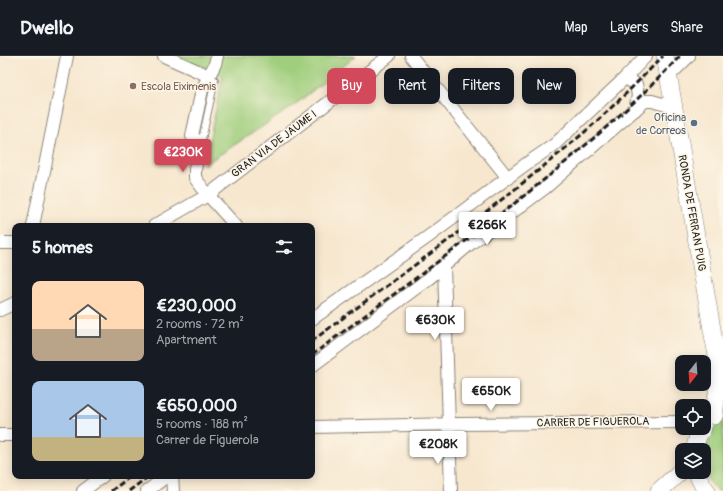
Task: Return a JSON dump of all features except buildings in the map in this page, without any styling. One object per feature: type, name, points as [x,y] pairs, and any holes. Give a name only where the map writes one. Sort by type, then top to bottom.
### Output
[{"type":"main road","name":"RONDA DE FERRAN PUIG","points":[[664,56],[712,335],[722,372],[711,413]]},
{"type":"main road","points":[[659,491],[675,476]]},
{"type":"main road","points":[[700,479],[707,491]]},
{"type":"street","points":[[34,223],[67,56]]},
{"type":"street","points":[[164,56],[212,78]]},
{"type":"street","points":[[217,56],[212,78],[202,90],[192,136],[201,144],[195,169],[195,178],[233,223]]},
{"type":"street","name":"GRAN VIA DE JAUME I","points":[[159,223],[208,195],[389,56]]},
{"type":"street","points":[[411,56],[508,178]]},
{"type":"street","points":[[315,317],[554,145],[625,78],[646,56]]},
{"type":"street","points":[[668,77],[689,56]]},
{"type":"street","points":[[625,78],[636,84],[638,96],[635,110]]},
{"type":"street","points":[[315,364],[545,188],[645,101],[652,101],[673,107]]},
{"type":"street","points":[[0,243],[12,244]]},
{"type":"street","points":[[444,265],[451,491]]},
{"type":"street","points":[[0,310],[12,304]]},
{"type":"street","name":"CARRER DE FIGUEROLA","points":[[315,427],[675,422]]},
{"type":"street","points":[[0,435],[12,435]]},
{"type":"street","points":[[83,491],[99,479]]},
{"type":"street","points":[[147,491],[163,479]]},
{"type":"street","points":[[172,479],[173,491]]},
{"type":"green space","points":[[175,56],[356,56],[341,68],[327,68],[327,79],[292,107],[204,165],[223,76]]},
{"type":"green space","points":[[723,419],[723,491],[718,491],[708,479],[711,479],[711,443],[704,443],[708,435],[711,435],[711,430]]},
{"type":"railway","points":[[315,339],[532,176],[601,117],[663,56]]},
{"type":"railway","points":[[315,353],[487,225],[555,171],[624,112],[680,56]]},
{"type":"railway","points":[[111,491],[127,479]]},
{"type":"railway","points":[[129,491],[145,479]]},
{"type":"place","name":"Escola Eiximenis","points":[[133,86]]},
{"type":"place","name":"Oficina de Correos","points":[[694,123]]}]
